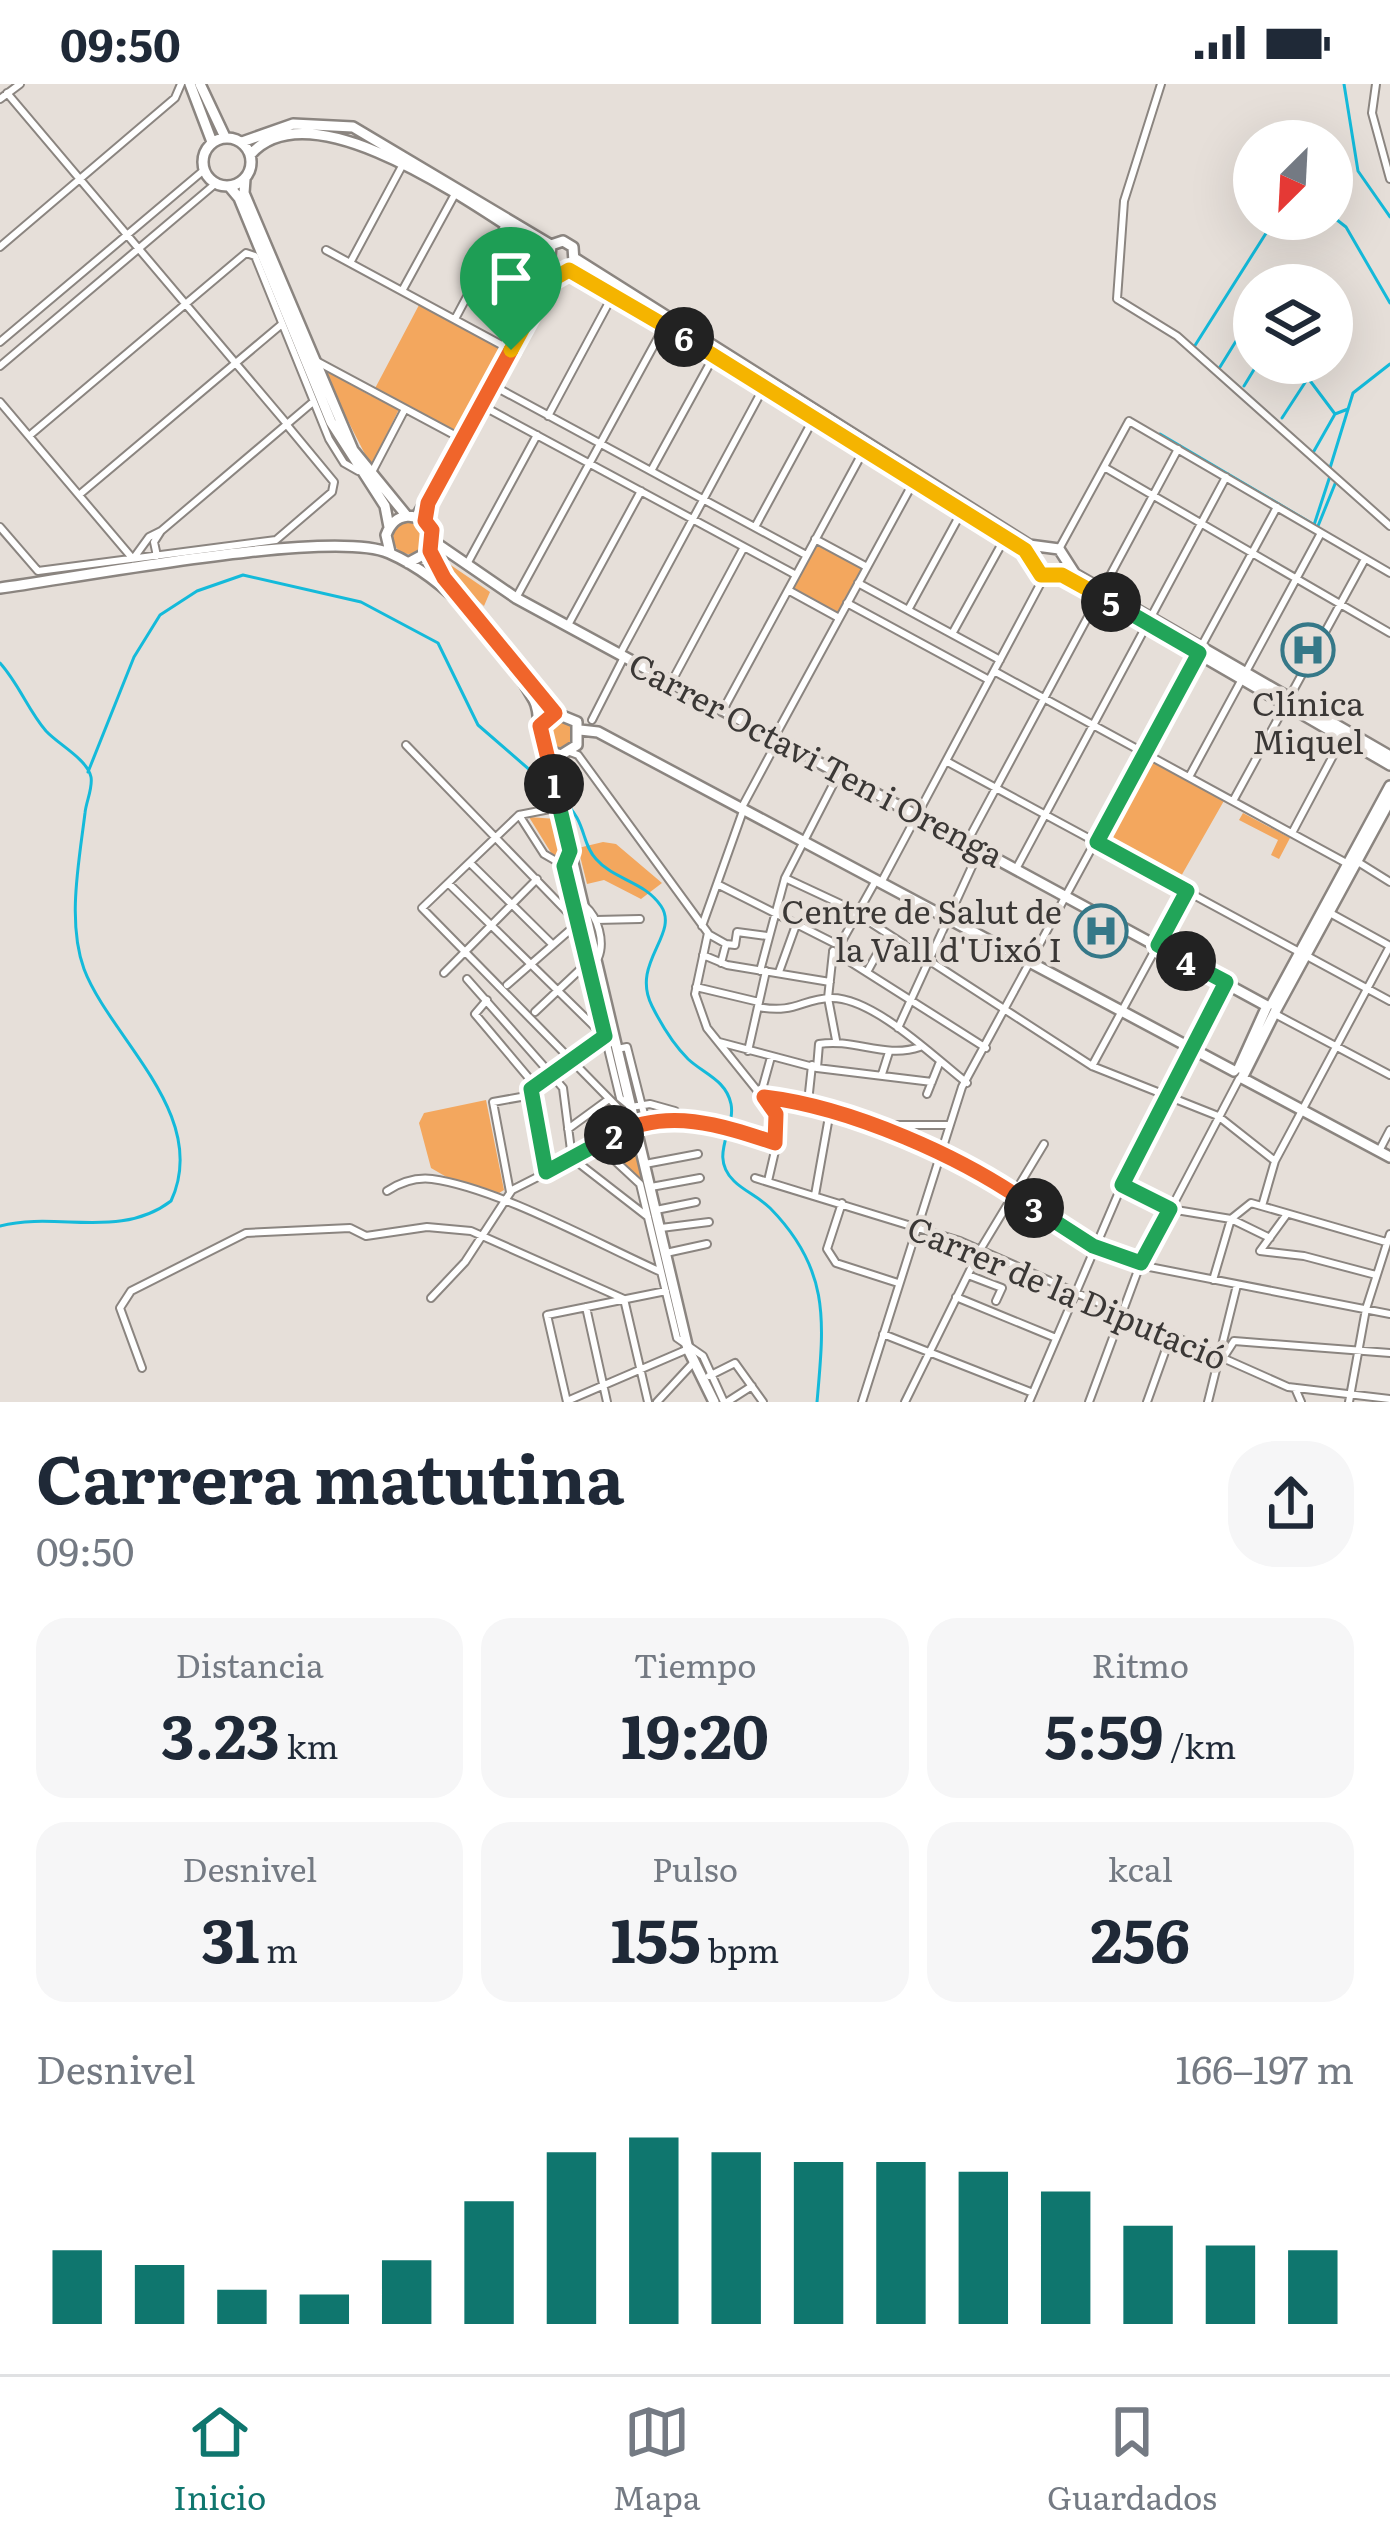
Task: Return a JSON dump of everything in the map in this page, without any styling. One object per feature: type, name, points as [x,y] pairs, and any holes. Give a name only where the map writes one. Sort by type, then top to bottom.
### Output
[{"type":"street","points":[[0,526],[38,571],[157,556],[276,540],[332,492],[334,482],[139,248],[4,96],[20,84]]},
{"type":"street","points":[[200,84],[225,137]]},
{"type":"street","points":[[1161,84],[1124,201],[1117,299],[1177,336],[1390,526]]},
{"type":"street","points":[[1376,84],[1372,113],[1390,179]]},
{"type":"street","points":[[0,247],[185,86],[212,142]]},
{"type":"street","points":[[391,554],[385,506],[331,422],[239,198],[229,187],[215,184],[204,170],[203,154],[212,142],[225,137],[242,142],[293,124],[353,128],[549,248],[563,267],[1039,555],[1044,577],[917,815],[834,947],[828,998],[836,1041]]},
{"type":"street","points":[[365,473],[244,194],[251,154],[262,139],[322,130],[373,142],[549,248]]},
{"type":"street","points":[[242,142],[251,154]]},
{"type":"street","points":[[350,263],[404,162]]},
{"type":"street","points":[[0,342],[204,170]]},
{"type":"street","points":[[229,187],[245,179]]},
{"type":"street","points":[[0,366],[215,184]]},
{"type":"street","points":[[402,291],[455,194]]},
{"type":"street","points":[[455,320],[505,225]]},
{"type":"street","points":[[367,548],[416,518],[428,503],[548,282],[573,247],[562,241],[549,248]]},
{"type":"street","points":[[326,250],[511,350]]},
{"type":"street","points":[[29,436],[246,253],[254,256],[313,401],[344,463],[365,473],[416,518],[444,578],[555,713],[1385,1154],[1390,1130]]},
{"type":"street","points":[[563,267],[614,293],[1005,538],[1039,555],[1059,549]]},
{"type":"street","points":[[548,416],[614,293]]},
{"type":"street","points":[[79,496],[282,324]]},
{"type":"street","points":[[516,598],[664,325]]},
{"type":"street","points":[[651,471],[714,356]]},
{"type":"street","points":[[315,361],[462,440]]},
{"type":"street","points":[[492,385],[806,555]]},
{"type":"street","points":[[553,778],[571,752],[579,726],[592,720],[764,387]]},
{"type":"street","points":[[133,559],[149,537],[313,401]]},
{"type":"street","points":[[0,402],[133,559]]},
{"type":"street","points":[[481,405],[796,575]]},
{"type":"street","points":[[365,473],[405,410]]},
{"type":"street","points":[[754,527],[814,418]]},
{"type":"street","points":[[1390,573],[1129,421],[1059,549],[1064,570],[1390,760]]},
{"type":"street","points":[[465,568],[537,435]]},
{"type":"street","points":[[967,842],[1178,449]]},
{"type":"street","points":[[723,710],[864,450]]},
{"type":"street","points":[[1104,466],[1390,633]]},
{"type":"street","points":[[1016,869],[1226,477]]},
{"type":"street","points":[[768,1182],[776,1114],[707,1028],[696,987],[705,929],[742,810],[914,481]]},
{"type":"street","points":[[568,626],[640,491]]},
{"type":"street","points":[[862,1402],[954,1103],[1277,507]]},
{"type":"street","points":[[908,610],[962,511]]},
{"type":"street","points":[[157,556],[154,542],[161,531]]},
{"type":"street","points":[[1189,777],[1322,533]]},
{"type":"street","points":[[952,634],[1005,538]]},
{"type":"street","points":[[815,539],[867,567]]},
{"type":"street","points":[[252,543],[367,548],[408,562],[439,583],[473,619],[536,704],[570,851],[578,923],[640,1123],[645,1185],[677,1338],[703,1356],[725,1402],[752,1386]]},
{"type":"street","points":[[408,562],[432,546]]},
{"type":"street","name":"Carrer Octavi Ten i Orenga","points":[[432,546],[516,598],[1272,1011]]},
{"type":"street","points":[[0,588],[307,547]]},
{"type":"street","points":[[671,682],[744,547]]},
{"type":"street","points":[[1233,801],[1365,558]]},
{"type":"street","points":[[1044,577],[1064,570]]},
{"type":"street","points":[[858,583],[1000,660]]},
{"type":"street","points":[[788,590],[839,619]]},
{"type":"street","points":[[847,603],[989,680]]},
{"type":"street","points":[[994,671],[1390,882]]},
{"type":"street","points":[[540,726],[555,713]]},
{"type":"street","points":[[592,720],[598,732]]},
{"type":"street","points":[[1292,833],[1345,734]]},
{"type":"street","points":[[406,746],[578,923]]},
{"type":"street","points":[[546,750],[571,752],[705,929],[729,944]]},
{"type":"street","points":[[946,760],[1390,1001]]},
{"type":"street","points":[[748,1051],[772,909],[839,773]]},
{"type":"street","points":[[1304,955],[1330,913],[1390,786]]},
{"type":"street","points":[[1089,1402],[1139,1265],[1272,1011],[1390,800]]},
{"type":"street","points":[[560,807],[519,815],[422,908],[610,1099],[640,1123]]},
{"type":"street","points":[[519,815],[544,854],[569,866],[583,904],[620,1098],[675,1111],[678,1119]]},
{"type":"street","points":[[898,1028],[980,849]]},
{"type":"street","points":[[469,863],[553,945]]},
{"type":"street","points":[[785,878],[857,915],[1092,1066],[1218,1116],[1275,1161]]},
{"type":"street","points":[[444,973],[537,879]]},
{"type":"street","points":[[448,883],[605,1036]]},
{"type":"street","points":[[717,884],[772,909],[986,1048]]},
{"type":"street","points":[[1092,1066],[1187,891]]},
{"type":"street","points":[[535,1012],[602,948],[596,921],[583,904]]},
{"type":"street","points":[[1262,1206],[1275,1161],[1390,946],[1330,913]]},
{"type":"street","points":[[596,921],[616,916],[640,920]]},
{"type":"street","points":[[507,985],[578,923]]},
{"type":"street","points":[[778,974],[796,925]]},
{"type":"street","points":[[724,964],[737,932],[767,936]]},
{"type":"street","points":[[867,973],[887,936]]},
{"type":"street","points":[[702,957],[830,982]]},
{"type":"street","points":[[467,980],[563,1088],[572,1158],[652,1214],[660,1228],[688,1348],[715,1402]]},
{"type":"street","points":[[883,1334],[1031,1397],[1093,1246],[1226,982]]},
{"type":"street","points":[[696,987],[788,1012],[828,998],[857,1004],[898,1028],[967,1083]]},
{"type":"street","points":[[487,1000],[475,1014],[528,1077],[546,1172]]},
{"type":"street","points":[[1272,1011],[1390,1075]]},
{"type":"street","points":[[510,1192],[493,1102],[531,1092],[605,1036]]},
{"type":"street","points":[[717,1041],[815,1066],[932,1082]]},
{"type":"street","points":[[808,1102],[819,1044],[836,1041],[889,1052],[920,1047]]},
{"type":"street","points":[[882,1074],[889,1052]]},
{"type":"street","points":[[763,1095],[773,1057]]},
{"type":"street","points":[[927,1094],[938,1060]]},
{"type":"street","points":[[763,1095],[808,1102],[937,1154],[1012,1192],[1093,1246],[1139,1265],[1390,1314]]},
{"type":"street","points":[[568,1129],[610,1099]]},
{"type":"street","points":[[815,1196],[830,1111]]},
{"type":"street","points":[[431,1298],[482,1237],[510,1192],[640,1123],[678,1119],[730,1126],[775,1143]]},
{"type":"street","points":[[887,1134],[889,1124],[947,1125]]},
{"type":"street","points":[[597,1144],[645,1185],[700,1178]]},
{"type":"street","points":[[905,1402],[980,1250],[1043,1144]]},
{"type":"street","points":[[645,1164],[698,1154]]},
{"type":"street","points":[[387,1191],[403,1181],[431,1178],[503,1202],[662,1272]]},
{"type":"street","name":"Carrer de la Diputació","points":[[755,1178],[916,1225],[1294,1388],[1390,1399]]},
{"type":"street","points":[[1122,1185],[1170,1209],[1217,1214],[1270,1238]]},
{"type":"street","points":[[652,1214],[696,1202]]},
{"type":"street","points":[[842,1203],[827,1249],[836,1263],[898,1283]]},
{"type":"street","points":[[1213,1280],[1231,1219],[1251,1203],[1388,1238],[1366,1309],[1350,1398]]},
{"type":"street","points":[[1288,1213],[1260,1251],[1304,1256],[1376,1275]]},
{"type":"street","points":[[660,1228],[710,1222]]},
{"type":"street","points":[[142,1368],[120,1308],[131,1291],[246,1233],[350,1228],[366,1236],[427,1227],[482,1237],[624,1299]]},
{"type":"street","points":[[666,1253],[706,1244]]},
{"type":"street","points":[[968,1275],[1002,1288],[996,1301]]},
{"type":"street","points":[[1208,1402],[1238,1285]]},
{"type":"street","points":[[666,1291],[548,1315],[567,1402],[688,1348]]},
{"type":"street","points":[[956,1297],[1055,1338]]},
{"type":"street","points":[[624,1299],[647,1402]]},
{"type":"street","points":[[586,1307],[607,1402]]},
{"type":"street","points":[[1147,1402],[1170,1336]]},
{"type":"street","points":[[1220,1359],[1228,1356],[1234,1341],[1390,1353]]},
{"type":"street","points":[[657,1402],[694,1363]]},
{"type":"street","points":[[709,1376],[735,1363],[763,1402]]},
{"type":"street","points":[[1294,1388],[1301,1402]]},
{"type":"shaded area","points":[[419,305],[501,349],[457,432],[402,403],[371,466],[321,368],[371,396]]},
{"type":"shaded area","points":[[409,522],[421,526],[425,538],[421,550],[409,554],[397,550],[393,538],[397,526]]},
{"type":"shaded area","points":[[817,545],[862,568],[838,614],[793,589]]},
{"type":"shaded area","points":[[439,557],[490,592],[484,606],[449,575]]},
{"type":"shaded area","points":[[559,717],[570,722],[575,733],[570,744],[559,749],[548,744],[543,733],[548,722]]},
{"type":"shaded area","points":[[1152,759],[1225,799],[1180,878],[1108,839]]},
{"type":"shaded area","points":[[1243,813],[1290,838],[1279,859],[1271,855],[1278,840],[1239,820]]},
{"type":"shaded area","points":[[529,817],[556,819],[564,854],[553,856]]},
{"type":"shaded area","points":[[616,844],[662,883],[641,899],[604,880],[587,884],[578,848]]},
{"type":"shaded area","points":[[486,1100],[504,1190],[499,1193],[450,1179],[431,1168],[419,1123],[424,1113]]},
{"type":"shaded area","points":[[631,1130],[642,1181],[603,1146]]},
{"type":"waterway","points":[[1344,84],[1358,171],[1390,217]]},
{"type":"waterway","points":[[1353,239],[1390,303]]},
{"type":"waterway","points":[[1262,240],[1194,347],[1319,459]]},
{"type":"waterway","points":[[1220,367],[1233,346]]},
{"type":"waterway","points":[[1330,468],[1353,393],[1390,364]]},
{"type":"waterway","points":[[1282,418],[1308,378],[1335,414]]},
{"type":"waterway","points":[[1314,451],[1335,414],[1348,409]]},
{"type":"waterway","points":[[1160,434],[1311,523]]},
{"type":"waterway","points":[[1314,525],[1330,476]]},
{"type":"waterway","points":[[1318,526],[1337,479]]},
{"type":"waterway","points":[[88,772],[134,657],[160,615],[197,591],[243,575],[361,602],[438,643],[478,725],[554,791]]},
{"type":"waterway","points":[[0,663],[46,731],[78,758],[91,777],[76,892],[79,951],[97,995],[168,1108],[178,1138],[180,1169],[171,1201],[151,1213],[110,1222],[0,1226]]},
{"type":"waterway","points":[[561,798],[576,816],[596,859],[661,906],[665,927],[650,963],[647,991],[677,1047],[728,1096],[731,1113],[723,1152],[727,1172],[790,1231],[814,1276],[821,1322],[817,1402]]},
{"type":"place","name":"Clínica Miquel","points":[[1308,650]]},
{"type":"place","name":"Centre de Salut de la Vall d'Uixó I","points":[[1101,931]]},
{"type":"route","points":[[559,272],[583,274],[1025,550],[1036,560],[1041,575],[1072,579],[1199,653],[1097,842],[1187,891],[1158,945],[1226,982],[1122,1185],[1170,1209],[1138,1266],[1093,1246],[972,1168],[808,1102],[764,1097],[776,1114],[775,1143],[730,1126],[678,1119],[646,1122],[546,1172],[531,1089],[605,1036],[564,866],[570,851],[546,750],[539,739],[540,726],[555,713],[444,578],[430,551],[432,530],[425,521],[428,503],[511,350],[548,282],[559,272]]}]
